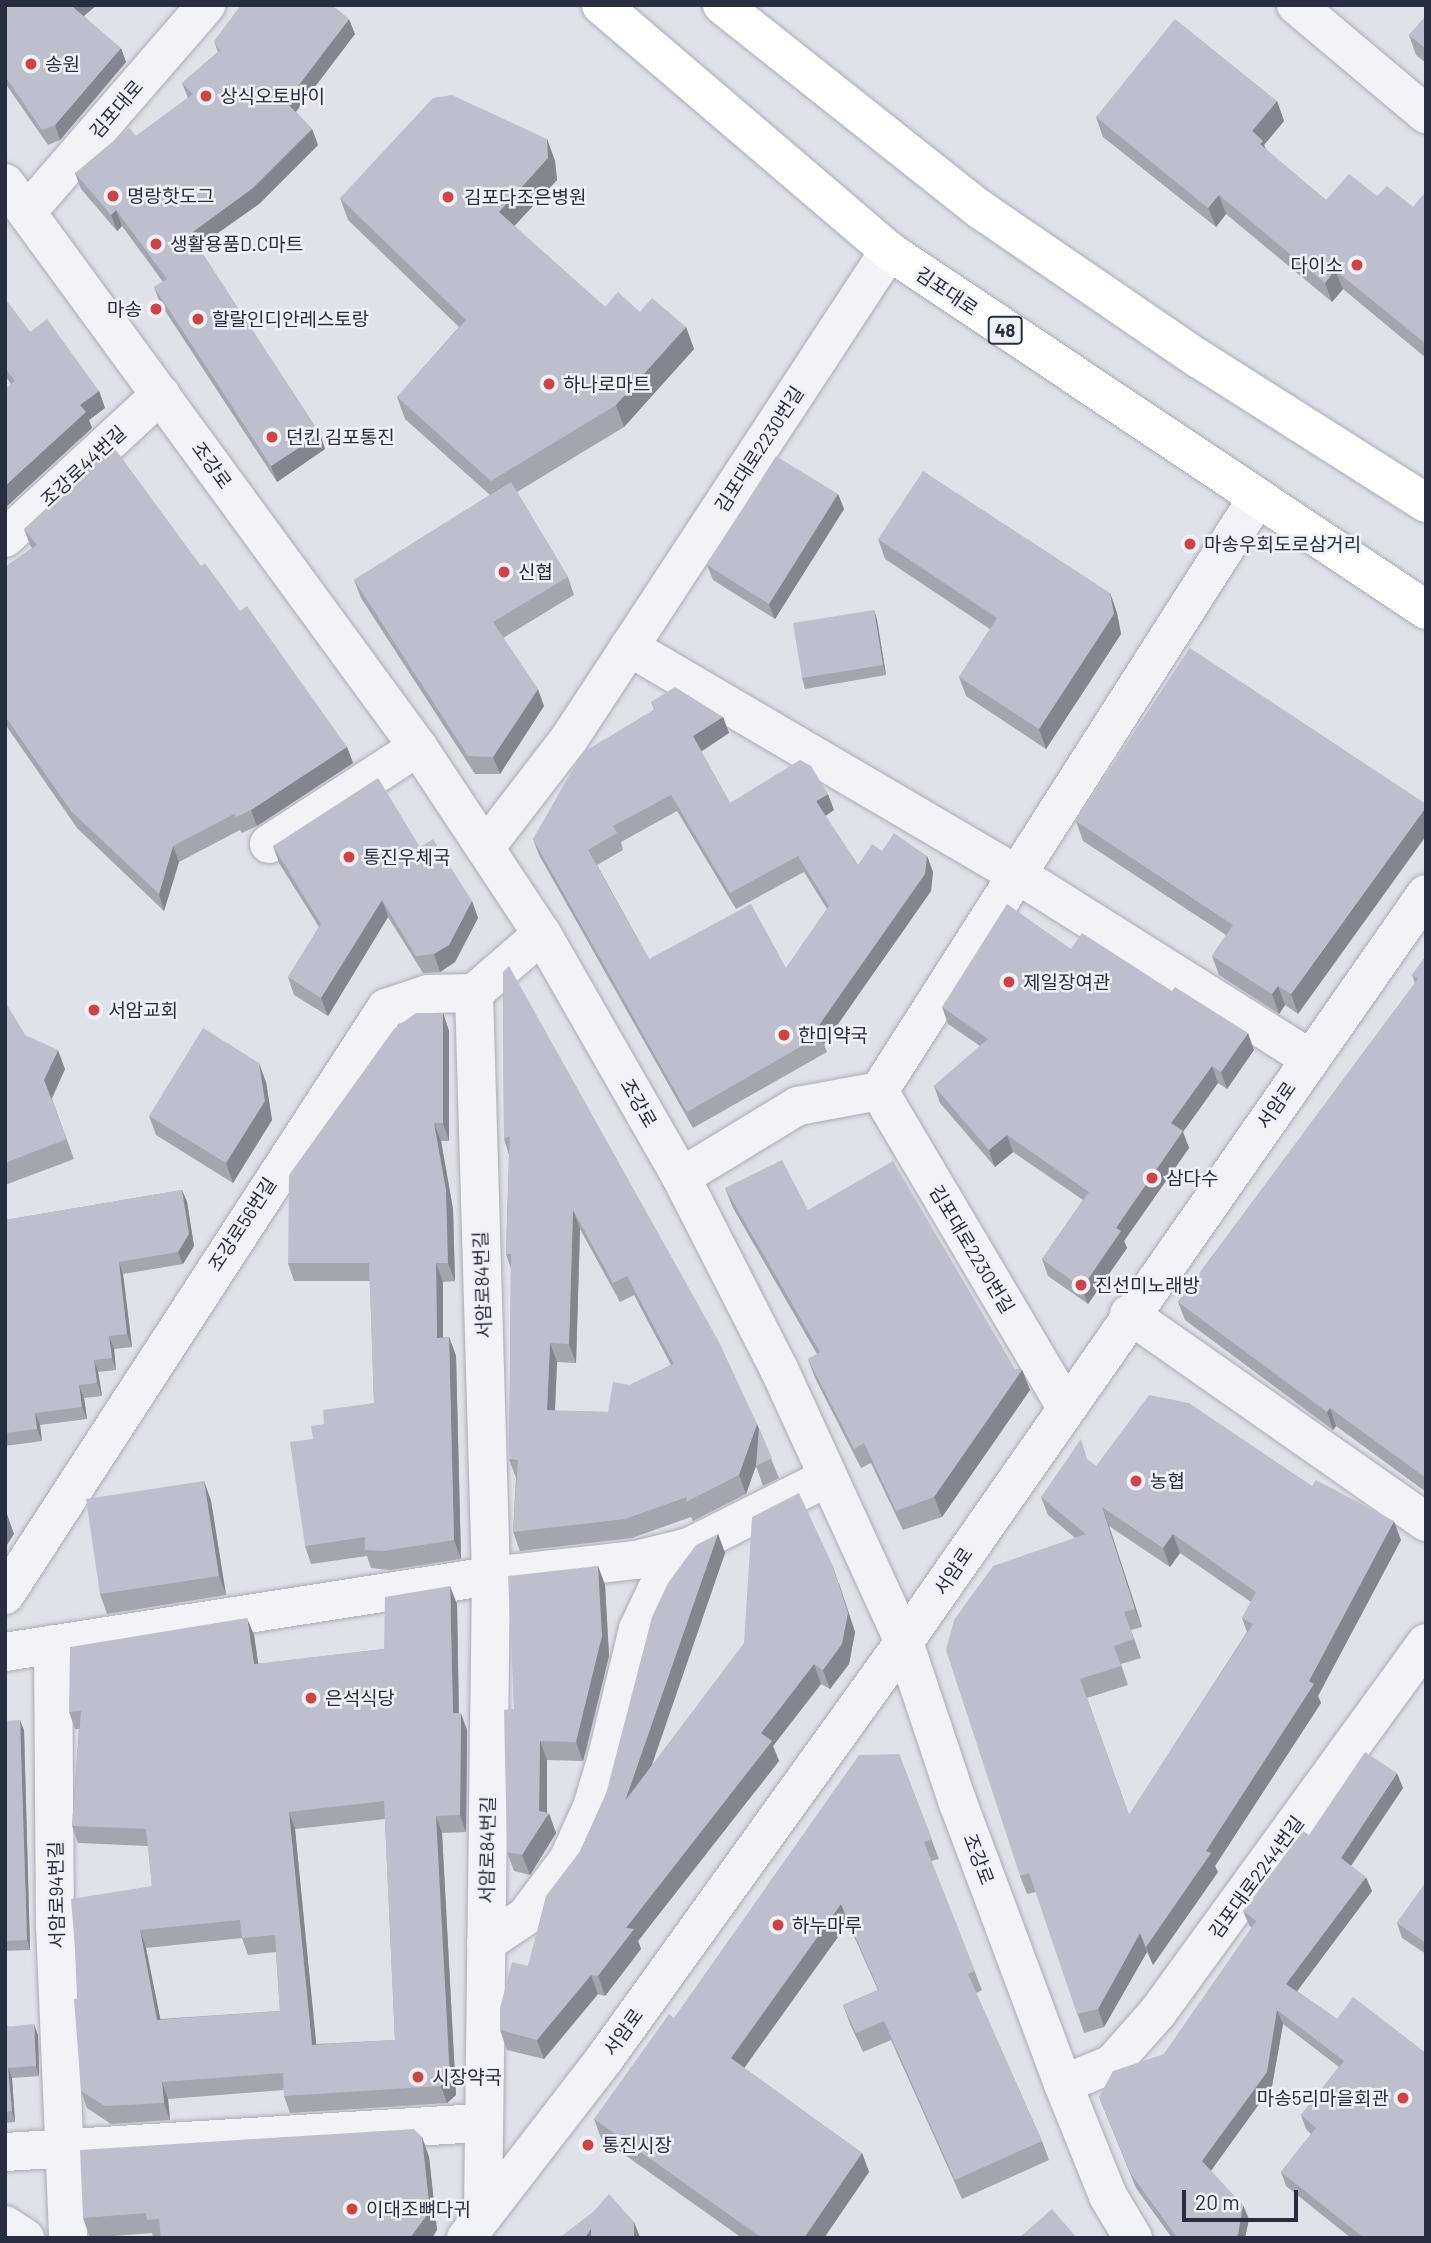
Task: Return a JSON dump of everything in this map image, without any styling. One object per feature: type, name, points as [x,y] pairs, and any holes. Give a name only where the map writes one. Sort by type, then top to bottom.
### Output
[{"type":"main road","points":[[722,5],[981,210],[1199,359],[1426,503]]},
{"type":"main road","name":"김포대로","points":[[602,9],[889,251],[1256,500],[1426,610]]},
{"type":"street","name":"김포대로","points":[[16,198],[206,5]]},
{"type":"street","points":[[1296,5],[1426,114]]},
{"type":"street","name":"조강로","points":[[16,198],[418,747],[542,934],[681,1177],[779,1369],[904,1642],[958,1803],[1063,2084],[1108,2196],[1133,2238]]},
{"type":"street","name":"김포대로2230번길","points":[[485,848],[569,739],[889,251]]},
{"type":"street","name":"조강로44번길","points":[[5,538],[161,394]]},
{"type":"street","points":[[681,1177],[798,1106],[879,1091],[1020,876],[1256,500]]},
{"type":"street","points":[[629,647],[1020,876],[1308,1058]]},
{"type":"street","points":[[269,844],[418,747]]},
{"type":"street","name":"서암로","points":[[474,2227],[613,2047],[904,1642],[1129,1314],[1426,894]]},
{"type":"street","points":[[474,993],[542,934]]},
{"type":"street","name":"서암로84번길","points":[[474,993],[491,1576],[483,2123],[474,2227]]},
{"type":"street","name":"조강로56번길","points":[[5,1595],[386,1008],[428,994],[474,993]]},
{"type":"street","name":"김포대로2230번길","points":[[879,1091],[1065,1406]]},
{"type":"street","points":[[1129,1314],[1426,1522]]},
{"type":"street","points":[[5,1652],[491,1576],[636,1560],[689,1547],[827,1478]]},
{"type":"street","points":[[486,1943],[526,1916],[568,1860],[603,1770],[638,1629],[656,1591],[689,1547]]},
{"type":"street","name":"김포대로2244번길","points":[[1063,2084],[1112,2064],[1158,2012],[1426,1643]]},
{"type":"street","name":"서암로94번길","points":[[53,1644],[55,1924],[68,2238]]},
{"type":"street","points":[[5,2152],[483,2123]]},
{"type":"street","points":[[5,2225],[25,2238]]},
{"type":"building","points":[[5,5],[75,5],[73,7],[121,48],[55,125],[42,130],[5,76]]},
{"type":"building","points":[[241,5],[332,5],[349,19],[286,102],[312,129],[253,188],[190,234],[320,434],[271,466],[154,287],[167,279],[116,210],[111,215],[75,173],[129,128],[136,136],[193,94],[182,83],[220,51],[214,41]]},
{"type":"building","points":[[1426,16],[1426,49],[1409,35]]},
{"type":"building","points":[[1175,19],[1277,101],[1252,131],[1263,141],[1260,144],[1326,200],[1349,174],[1377,196],[1387,186],[1413,207],[1426,192],[1426,344],[1335,270],[1325,283],[1219,195],[1208,208],[1096,117]]},
{"type":"building","points":[[452,95],[547,139],[548,158],[499,212],[605,307],[618,292],[640,312],[652,298],[686,327],[616,405],[491,481],[397,397],[466,320],[340,198],[433,98]]},
{"type":"building","points":[[5,299],[30,332],[47,319],[99,391],[80,405],[86,412],[5,486],[5,389],[15,381],[5,368]]},
{"type":"building","points":[[113,446],[201,566],[205,563],[240,611],[247,606],[347,747],[251,810],[236,817],[234,814],[173,846],[159,894],[71,811],[5,716],[5,567],[37,545],[24,529]]},
{"type":"building","points":[[776,456],[838,494],[769,604],[707,565]]},
{"type":"building","points":[[923,471],[1110,593],[1114,614],[1039,729],[959,677],[997,618],[878,539]]},
{"type":"building","points":[[511,482],[568,577],[493,622],[538,689],[493,757],[468,756],[354,580]]},
{"type":"building","points":[[874,610],[883,665],[802,678],[793,623]]},
{"type":"building","points":[[1190,648],[1426,804],[1291,994],[1278,986],[1272,994],[1212,956],[1233,925],[1076,821]]},
{"type":"building","points":[[675,687],[723,717],[693,736],[730,803],[800,760],[811,766],[828,794],[816,801],[858,865],[872,844],[882,851],[894,833],[927,856],[925,874],[817,1028],[821,1035],[687,1112],[533,839],[582,753],[655,709],[651,702]],"holes":[[[671,795],[730,893],[798,856],[829,906],[786,968],[751,904],[649,959],[588,850],[617,833],[613,826]]]},
{"type":"building","points":[[378,778],[420,847],[433,839],[472,901],[449,945],[434,954],[416,956],[382,900],[321,998],[288,977],[321,924],[273,846]]},
{"type":"building","points":[[1007,904],[1071,949],[1082,933],[1172,991],[1175,987],[1248,1033],[1221,1072],[1212,1066],[1171,1123],[1183,1131],[1116,1228],[1121,1231],[1082,1288],[1042,1259],[1089,1192],[1007,1135],[989,1150],[934,1086],[988,1039],[942,1007]]},
{"type":"building","points":[[1426,956],[1426,1478],[1330,1408],[1327,1412],[1178,1302],[1418,979],[1412,975]]},
{"type":"building","points":[[509,966],[719,1342],[757,1424],[739,1475],[686,1502],[687,1497],[625,1519],[513,1532],[518,1460],[509,1459],[511,1254],[506,1254],[510,1136],[504,1139],[503,972]],"holes":[[[573,1210],[613,1283],[627,1276],[674,1364],[630,1385],[613,1382],[608,1412],[547,1410],[550,1343],[569,1344]]]},
{"type":"building","points":[[5,1002],[25,1035],[58,1050],[44,1080],[67,1139],[5,1163]]},
{"type":"building","points":[[416,1013],[443,1013],[443,1123],[434,1123],[446,1190],[448,1263],[436,1263],[437,1338],[449,1337],[454,1540],[383,1551],[365,1550],[365,1537],[305,1546],[290,1442],[313,1439],[311,1426],[324,1424],[323,1410],[374,1403],[369,1263],[288,1263],[289,1175],[394,1029]]},
{"type":"building","points":[[203,1028],[259,1063],[265,1101],[226,1163],[149,1116]]},
{"type":"building","points":[[782,1160],[808,1210],[893,1161],[1015,1369],[1022,1370],[934,1497],[896,1511],[864,1443],[854,1449],[808,1359],[820,1352],[725,1188]]},
{"type":"building","points":[[182,1190],[189,1234],[178,1252],[119,1262],[127,1334],[109,1336],[112,1358],[94,1360],[97,1383],[79,1385],[82,1407],[35,1413],[37,1429],[5,1433],[5,1220]]},
{"type":"building","points":[[1149,1395],[1189,1403],[1312,1486],[1316,1480],[1394,1521],[1309,1681],[1314,1684],[1206,1851],[1211,1853],[1146,1947],[1140,1933],[1098,2009],[1077,2014],[1029,1873],[1020,1876],[946,1650],[954,1620],[993,1566],[1086,1534],[1041,1497],[1081,1439],[1087,1459],[1096,1466]],"holes":[[[1102,1507],[1163,1548],[1173,1534],[1256,1592],[1242,1618],[1253,1624],[1129,1815],[1080,1679],[1121,1666],[1114,1646],[1134,1639],[1124,1612],[1135,1609]]]},
{"type":"building","points":[[759,1428],[772,1458],[756,1466]]},
{"type":"building","points":[[204,1481],[219,1576],[100,1594],[86,1499]]},
{"type":"building","points":[[799,1493],[832,1564],[848,1613],[842,1644],[823,1670],[814,1664],[761,1733],[772,1741],[626,1928],[634,1929],[598,1976],[591,1975],[537,2040],[500,2030],[500,2008],[512,1962],[528,1966],[546,1896],[581,1850],[606,1794],[652,1617],[668,1583],[696,1545],[718,1534],[625,1801],[744,1643],[752,1517]]},
{"type":"building","points":[[598,1566],[602,1636],[576,1742],[540,1741],[539,1811],[549,1813],[522,1855],[507,1852],[504,1710],[514,1709],[508,1576]]},
{"type":"building","points":[[450,1586],[453,1713],[461,1713],[460,1815],[436,1816],[450,2078],[441,2086],[284,2096],[283,2073],[162,2082],[164,2103],[105,2106],[81,2091],[74,1999],[79,1998],[71,1899],[152,1886],[146,1829],[72,1826],[81,1711],[69,1712],[70,1647],[247,1618],[254,1664],[384,1649],[385,1597]],"holes":[[[384,1801],[395,2040],[312,2045],[289,1812]],[[240,1920],[242,1938],[275,1935],[280,2011],[157,2020],[140,1930]]]},
{"type":"building","points":[[20,1720],[27,1940],[5,1941],[5,1721]]},
{"type":"building","points":[[1365,1752],[1397,1773],[1341,1858],[1366,1877],[1286,1984],[1337,2019],[1353,1997],[1426,2053],[1426,2238],[1364,2238],[1281,2172],[1316,2128],[1301,2115],[1344,2061],[1277,2010],[1267,2072],[1202,2161],[1243,2205],[1238,2235],[1235,2238],[1178,2238],[1131,2174],[1099,2097],[1113,2071],[1164,2054],[1256,1921],[1243,1911],[1303,1831],[1309,1835]]},
{"type":"building","points":[[899,1754],[932,1839],[924,1842],[975,1971],[968,1974],[1042,2141],[955,2180],[884,2021],[856,2033],[843,2005],[879,1990],[841,1904],[731,2058],[862,2153],[804,2238],[762,2238],[594,2119],[669,2014],[674,2018],[859,1755]]},
{"type":"building","points":[[1426,1882],[1426,1943],[1397,1923]]},
{"type":"building","points":[[34,2024],[36,2066],[8,2068],[12,2111],[5,2112],[5,2027]]},
{"type":"building","points":[[414,2129],[422,2137],[430,2211],[410,2238],[161,2238],[159,2219],[147,2220],[146,2213],[83,2218],[80,2150]]},
{"type":"building","points":[[609,2194],[634,2222],[634,2238],[591,2238],[591,2228],[585,2238],[559,2238],[593,2212]]},
{"type":"building","points":[[1052,2209],[1077,2238],[1019,2238]]},
{"type":"place","name":"송원","points":[[31,64]]},
{"type":"place","name":"상식오토바이","points":[[206,96]]},
{"type":"place","name":"명랑핫도그","points":[[113,196]]},
{"type":"place","name":"김포다조은병원","points":[[448,197]]},
{"type":"place","name":"생활용품D.C마트","points":[[156,244]]},
{"type":"place","name":"다이소","points":[[1357,265]]},
{"type":"place","name":"마송","points":[[156,309]]},
{"type":"place","name":"할랄인디안레스토랑","points":[[198,319]]},
{"type":"place","name":"하나로마트","points":[[549,384]]},
{"type":"place","name":"던킨 김포통진","points":[[272,437]]},
{"type":"place","name":"마송우회도로삼거리","points":[[1190,544]]},
{"type":"place","name":"신협","points":[[504,572]]},
{"type":"place","name":"통진우체국","points":[[349,857]]},
{"type":"place","name":"제일장여관","points":[[1009,982]]},
{"type":"place","name":"서암교회","points":[[94,1010]]},
{"type":"place","name":"한미약국","points":[[784,1035]]},
{"type":"place","name":"삼다수","points":[[1152,1178]]},
{"type":"place","name":"진선미노래방","points":[[1081,1285]]},
{"type":"place","name":"농협","points":[[1136,1481]]},
{"type":"place","name":"은석식당","points":[[311,1698]]},
{"type":"place","name":"하누마루","points":[[778,1925]]},
{"type":"place","name":"시장약국","points":[[418,2077]]},
{"type":"place","name":"마송5리마을회관","points":[[1403,2098]]},
{"type":"place","name":"통진시장","points":[[588,2145]]},
{"type":"place","name":"이대조뼈다귀","points":[[352,2209]]}]
